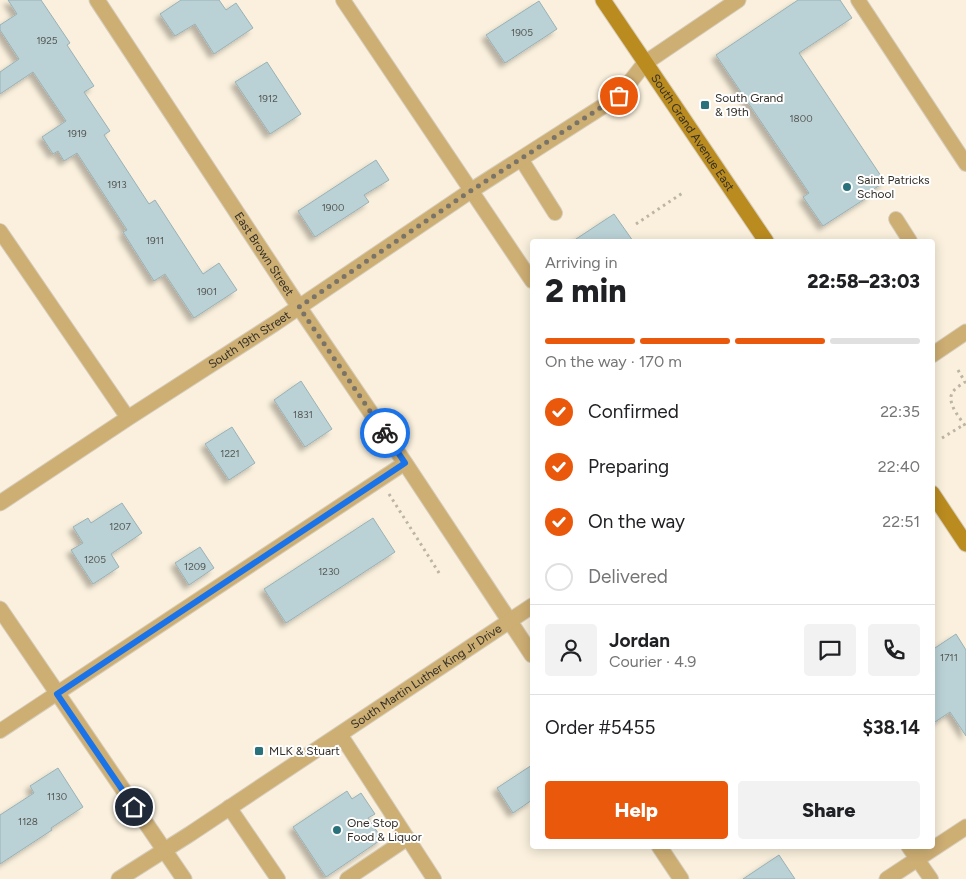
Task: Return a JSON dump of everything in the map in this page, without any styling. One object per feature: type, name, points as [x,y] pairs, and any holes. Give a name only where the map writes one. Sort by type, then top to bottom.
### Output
[{"type":"main road","name":"South Grand Avenue East","points":[[604,0],[765,239]]},
{"type":"main road","points":[[935,498],[966,544]]},
{"type":"street","name":"East Brown Street","points":[[97,0],[299,307],[530,652]]},
{"type":"street","name":"South 19th Street","points":[[0,504],[299,307],[472,190],[619,96],[645,63],[738,0]]},
{"type":"street","points":[[935,353],[966,332]]},
{"type":"street","name":"South Martin Luther King Jr Drive","points":[[119,879],[530,607]]},
{"type":"street","points":[[0,609],[184,879]]},
{"type":"street","points":[[935,847],[966,827]]},
{"type":"street","points":[[661,849],[681,879]]},
{"type":"street","points":[[887,879],[932,849]]},
{"type":"lane","points":[[344,0],[530,278]]},
{"type":"lane","points":[[858,0],[966,164]]},
{"type":"lane","points":[[520,159],[556,213]]},
{"type":"lane","points":[[896,220],[909,239]]},
{"type":"lane","points":[[0,231],[128,418]]},
{"type":"lane","points":[[0,731],[405,463]]},
{"type":"lane","points":[[340,734],[434,879]]},
{"type":"lane","points":[[229,807],[278,879]]},
{"type":"lane","points":[[347,879],[408,838]]},
{"type":"lane","points":[[910,849],[931,879]]},
{"type":"path","points":[[636,224],[684,192]]},
{"type":"path","points":[[942,438],[965,425],[954,409],[951,399],[952,393],[956,388],[965,382],[958,370]]},
{"type":"path","points":[[379,480],[441,576]]},
{"type":"building","points":[[8,0],[41,0],[70,43],[67,45],[94,86],[84,92],[110,131],[104,135],[149,204],[155,200],[203,274],[219,263],[237,290],[194,318],[165,274],[154,281],[123,232],[127,230],[77,153],[64,161],[58,151],[53,154],[42,137],[66,121],[33,72],[0,94],[0,72],[19,59],[0,30],[0,25],[17,14]]},
{"type":"building","points":[[181,0],[219,0],[226,10],[236,3],[253,28],[214,54],[195,24],[175,36],[160,14]]},
{"type":"building","points":[[798,0],[840,0],[852,18],[799,53],[885,182],[869,192],[871,195],[823,226],[803,197],[809,193],[716,55]]},
{"type":"building","points":[[539,1],[557,29],[505,63],[486,35]]},
{"type":"building","points":[[267,62],[301,114],[270,134],[235,82]]},
{"type":"building","points":[[376,160],[389,180],[364,195],[369,202],[315,237],[298,211]]},
{"type":"building","points":[[614,214],[632,239],[576,239]]},
{"type":"building","points":[[301,381],[332,429],[305,447],[274,400]]},
{"type":"building","points":[[232,427],[255,463],[229,480],[205,444]]},
{"type":"building","points":[[122,503],[142,533],[111,554],[119,567],[93,584],[71,550],[83,543],[73,527],[88,518],[91,523]]},
{"type":"building","points":[[373,518],[395,552],[286,623],[264,589]]},
{"type":"building","points":[[200,547],[214,568],[189,585],[175,563]]},
{"type":"building","points":[[956,634],[966,650],[966,736],[950,712],[935,722],[935,648]]},
{"type":"building","points":[[530,766],[530,801],[513,813],[497,788]]},
{"type":"building","points":[[58,768],[83,807],[0,864],[0,815],[34,793],[30,786]]},
{"type":"building","points":[[347,791],[352,799],[361,793],[375,814],[368,818],[382,839],[326,877],[293,827]]},
{"type":"building","points":[[779,855],[795,879],[743,879]]},
{"type":"way so far","points":[[385,433],[299,307],[472,190],[619,96]]},
{"type":"place","name":"South Grand & 19th","points":[[705,105]]},
{"type":"place","name":"Saint Patricks School","points":[[847,187]]},
{"type":"place","name":"MLK & Stuart","points":[[259,751]]},
{"type":"place","name":"One Stop Food & Liquor","points":[[337,830]]},
{"type":"route","points":[[134,807],[57,694],[405,463],[385,433]]}]
